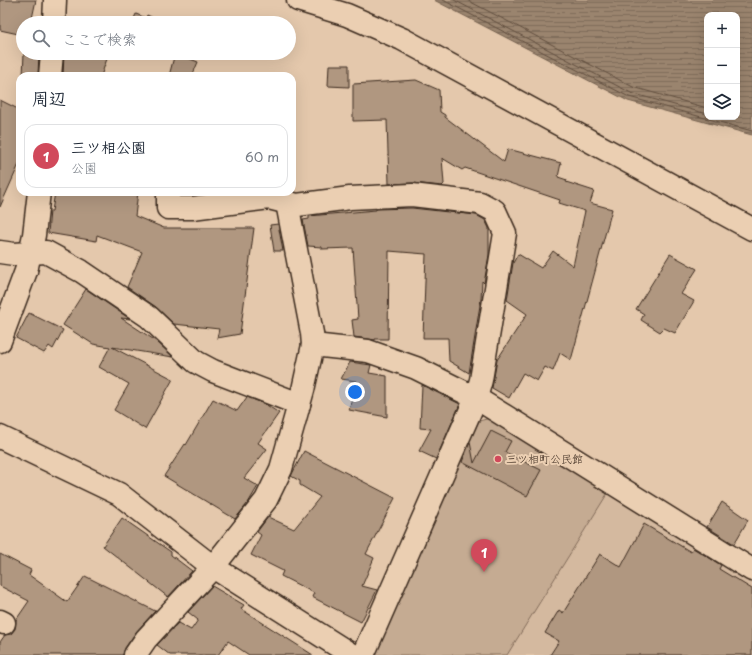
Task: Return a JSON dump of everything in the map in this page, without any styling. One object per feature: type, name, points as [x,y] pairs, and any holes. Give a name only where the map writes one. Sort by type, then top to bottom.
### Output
[{"type":"street","points":[[54,16],[55,0]]},
{"type":"street","points":[[298,0],[346,15],[402,39],[752,229]]},
{"type":"street","points":[[50,72],[51,60]]},
{"type":"street","points":[[168,196],[168,208],[192,208],[269,198],[297,205],[350,198],[412,195],[480,203],[496,211],[505,233],[482,380],[476,398],[363,655]]},
{"type":"street","points":[[0,341],[26,271],[34,235],[39,196]]},
{"type":"street","points":[[135,655],[146,639],[213,567],[266,500],[281,469],[313,345],[287,203]]},
{"type":"street","points":[[0,252],[14,254],[46,252],[81,271],[149,317],[196,362],[213,371],[299,404]]},
{"type":"street","points":[[313,345],[368,351],[416,368],[476,398],[752,570]]},
{"type":"street","points":[[0,437],[119,494],[213,567],[352,655]]},
{"type":"shaded area","points":[[490,418],[609,491],[507,655],[375,655],[373,653],[479,421]]},
{"type":"shaded area","points":[[609,491],[752,579],[752,655],[507,655]]},
{"type":"water","points":[[434,0],[752,0],[752,135],[628,101]]},
{"type":"building","points":[[0,0],[36,0],[33,16],[16,16],[16,33],[0,30]]},
{"type":"building","points":[[24,60],[39,60],[38,72],[23,72]]},
{"type":"building","points":[[64,60],[107,60],[102,72],[63,72]]},
{"type":"building","points":[[173,60],[193,60],[198,62],[194,72],[170,72]]},
{"type":"building","points":[[329,65],[349,65],[349,87],[328,86]]},
{"type":"building","points":[[416,80],[439,90],[440,112],[504,162],[508,149],[561,163],[558,177],[567,180],[566,182],[594,191],[590,203],[612,209],[571,360],[560,353],[553,371],[545,367],[537,381],[523,373],[509,398],[492,388],[497,360],[527,314],[507,300],[513,263],[518,254],[541,268],[553,251],[573,266],[585,211],[559,203],[560,200],[465,168],[462,170],[442,158],[444,184],[442,186],[413,183],[389,184],[387,120],[353,121],[353,84]]},
{"type":"building","points":[[0,100],[16,108],[16,171],[0,207]]},
{"type":"building","points":[[54,196],[138,196],[135,216],[164,228],[254,228],[240,334],[217,338],[219,329],[174,324],[156,307],[127,287],[142,252],[97,235],[96,241],[48,233],[50,211],[52,211]]},
{"type":"building","points":[[412,208],[476,215],[485,220],[489,228],[489,255],[484,283],[482,281],[481,299],[469,373],[449,361],[448,338],[423,338],[426,254],[389,251],[388,339],[375,340],[354,337],[352,320],[358,319],[353,248],[322,249],[322,247],[308,246],[303,220],[309,219],[309,216],[376,209]]},
{"type":"building","points":[[278,224],[283,251],[274,251],[270,225]]},
{"type":"building","points":[[670,254],[697,269],[681,294],[694,301],[675,333],[664,328],[660,332],[641,320],[644,314],[636,309]]},
{"type":"building","points":[[86,289],[130,319],[121,318],[156,341],[173,357],[112,347],[173,379],[145,429],[114,410],[129,384],[99,367],[110,347],[93,344],[63,325]]},
{"type":"building","points":[[29,313],[63,330],[53,349],[49,346],[44,353],[16,338]]},
{"type":"building","points":[[350,362],[371,365],[369,373],[387,376],[387,417],[349,410],[356,381],[341,379]]},
{"type":"building","points":[[422,385],[460,404],[436,459],[419,451],[431,429],[420,428]]},
{"type":"building","points":[[247,397],[265,404],[279,413],[258,443],[267,449],[244,478],[258,486],[248,503],[235,519],[164,476],[185,444],[186,445],[213,399],[237,411]]},
{"type":"building","name":"三ツ相町公民館","points":[[491,431],[511,441],[505,452],[541,470],[527,496],[462,462],[470,442],[474,463]]},
{"type":"building","points":[[304,451],[395,498],[366,554],[374,558],[362,586],[377,590],[361,622],[312,597],[314,593],[281,576],[283,571],[251,555],[261,535],[257,532],[268,517],[294,529],[320,497],[300,485],[300,481],[291,476]]},
{"type":"building","points":[[722,502],[748,520],[734,544],[707,527]]},
{"type":"building","points":[[122,518],[171,552],[171,555],[192,571],[168,597],[103,546]]},
{"type":"building","points":[[644,524],[691,552],[693,548],[721,565],[719,569],[752,589],[752,655],[550,655],[559,641],[545,633],[559,610],[563,613],[600,554],[621,567]]},
{"type":"building","points":[[0,554],[31,570],[29,575],[67,602],[85,576],[155,611],[136,632],[125,648],[123,655],[0,655],[0,642],[5,635],[11,634],[15,629],[16,620],[29,601],[0,586]]},
{"type":"building","points":[[212,586],[244,605],[241,609],[313,655],[249,655],[228,641],[218,655],[170,655],[157,645],[178,623],[191,630],[198,620],[188,612]]},
{"type":"place","name":"三ツ相町公民館","points":[[498,459]]},
{"type":"place","name":"三ツ相公園","points":[[484,572]]}]
